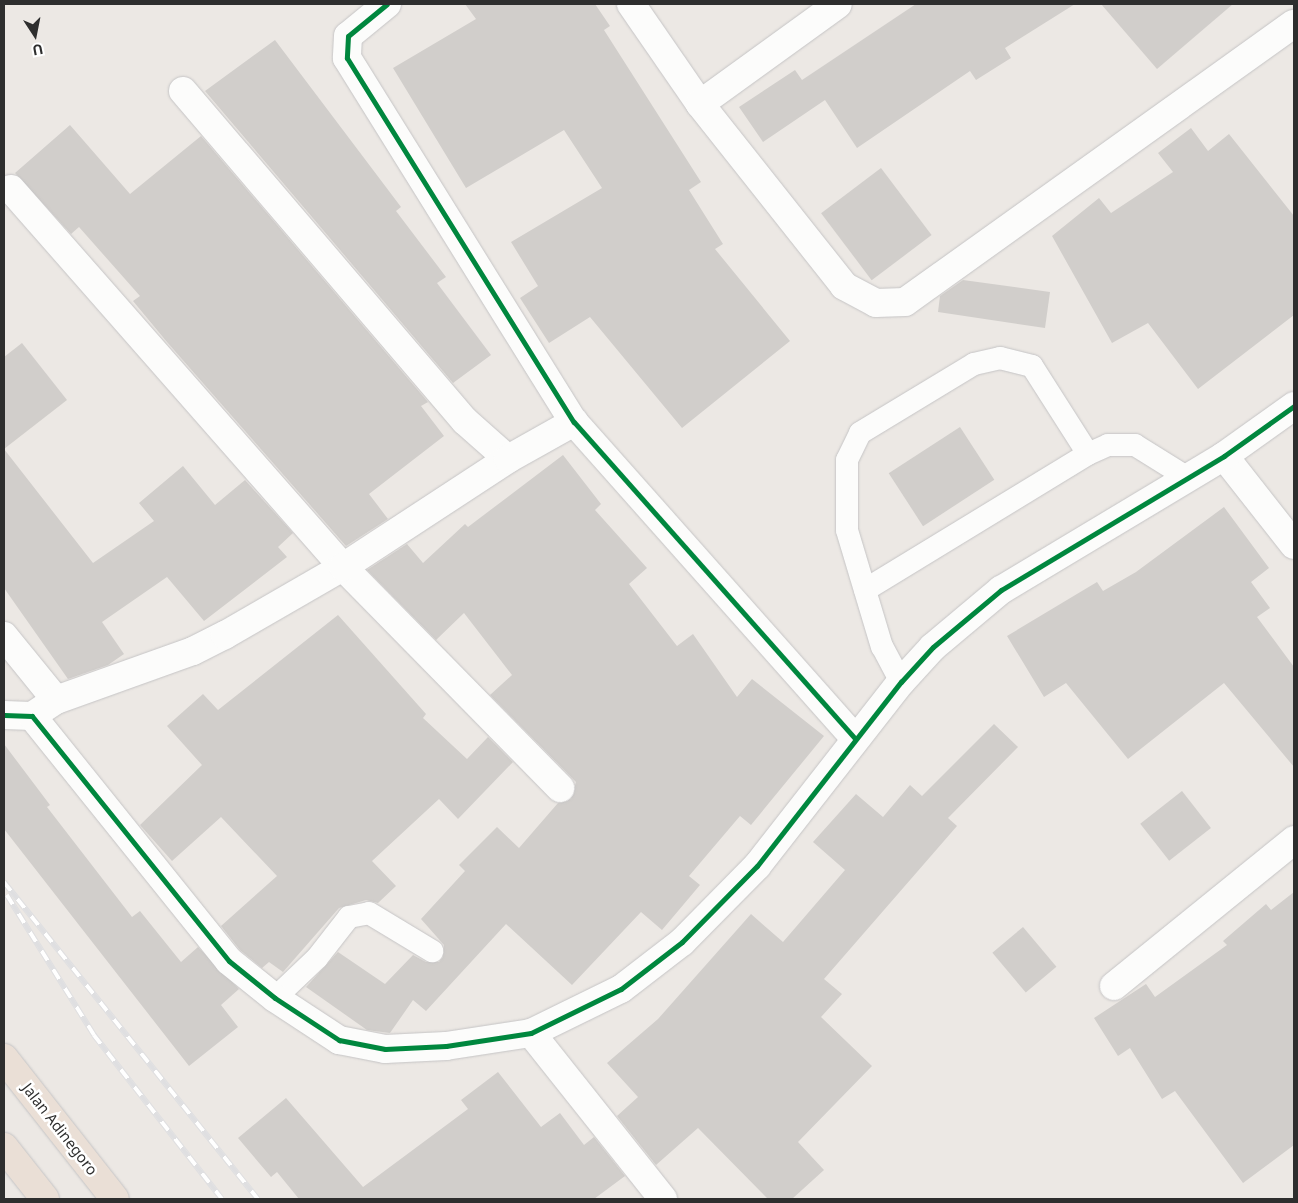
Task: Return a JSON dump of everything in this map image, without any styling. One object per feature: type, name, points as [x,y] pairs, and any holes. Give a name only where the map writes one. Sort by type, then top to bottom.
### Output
[{"type":"highway","name":"Jalan Adinegoro","points":[[4,1058],[115,1199]]},
{"type":"highway","points":[[4,1147],[45,1199]]},
{"type":"street","points":[[387,4],[348,36],[347,58],[574,422],[855,738]]},
{"type":"street","points":[[631,4],[700,104],[844,286],[876,303],[905,302],[1294,24]]},
{"type":"street","points":[[700,104],[838,4]]},
{"type":"street","points":[[183,91],[466,421],[508,459]]},
{"type":"street","points":[[11,189],[343,566],[560,788]]},
{"type":"street","points":[[32,716],[229,961],[275,998],[339,1040],[385,1049],[446,1046],[532,1033],[621,989],[682,942],[757,866],[855,738],[901,682],[933,648],[1001,590],[1224,456],[1294,406]]},
{"type":"street","points":[[4,715],[32,716],[56,700],[193,652],[343,566],[508,459],[574,422]]},
{"type":"street","points":[[1224,456],[1294,545]]},
{"type":"street","points":[[4,636],[56,700]]},
{"type":"street","points":[[1114,986],[1294,840]]},
{"type":"street","points":[[532,1033],[663,1199]]},
{"type":"lane","points":[[901,682],[882,647],[847,530],[847,460],[860,433],[974,364],[1000,358],[1032,366],[1088,454]]},
{"type":"lane","points":[[865,590],[1088,454],[1108,445],[1135,445],[1188,478]]},
{"type":"lane","points":[[275,998],[317,958],[349,916],[369,913],[432,951]]},
{"type":"building","points":[[465,4],[595,4],[610,26],[604,30],[701,182],[689,190],[723,244],[715,249],[790,341],[682,428],[590,317],[549,343],[520,298],[538,286],[511,242],[602,188],[564,130],[466,188],[393,68],[476,19]]},
{"type":"building","points":[[916,4],[1075,4],[1005,48],[1011,58],[976,80],[970,71],[857,148],[825,100],[763,142],[739,107],[795,70],[802,80]]},
{"type":"building","points":[[1101,4],[1233,4],[1157,69]]},
{"type":"building","points":[[275,40],[401,207],[396,211],[446,277],[437,283],[491,355],[453,383],[205,91]]},
{"type":"building","points":[[70,125],[130,194],[201,136],[428,402],[421,406],[444,436],[369,494],[388,519],[346,546],[167,342],[133,301],[140,296],[79,227],[71,234],[15,173]]},
{"type":"building","points":[[1191,128],[1208,151],[1229,134],[1294,216],[1294,315],[1198,389],[1148,323],[1112,343],[1052,236],[1099,198],[1111,213],[1173,172],[1158,153]]},
{"type":"building","points":[[881,168],[932,235],[872,280],[821,213]]},
{"type":"building","points":[[963,280],[1050,292],[1045,328],[938,312],[940,296]]},
{"type":"building","points":[[22,343],[67,400],[4,449],[4,357]]},
{"type":"building","points":[[960,427],[994,480],[923,526],[889,473]]},
{"type":"building","points":[[4,449],[93,563],[154,521],[139,503],[183,466],[215,505],[245,480],[293,533],[278,547],[287,557],[204,621],[167,577],[102,622],[124,654],[108,665],[68,679],[4,588]]},
{"type":"building","points":[[563,455],[601,504],[595,510],[647,568],[629,584],[677,646],[693,634],[737,697],[752,679],[824,736],[751,825],[740,816],[689,876],[700,885],[662,930],[641,912],[572,985],[506,924],[426,1011],[413,1000],[390,1033],[367,1030],[306,987],[338,952],[385,984],[413,955],[426,962],[439,962],[443,957],[444,945],[421,919],[465,871],[459,865],[497,827],[519,848],[558,803],[571,799],[576,782],[490,695],[512,675],[464,613],[436,640],[367,570],[407,544],[423,563],[465,524],[468,527]]},
{"type":"building","points":[[1224,507],[1269,568],[1251,582],[1270,608],[1257,617],[1294,667],[1294,767],[1224,683],[1128,759],[1066,683],[1044,697],[1007,636],[1097,582],[1103,591],[1136,572]]},
{"type":"building","points":[[338,615],[426,714],[423,718],[467,759],[488,737],[513,762],[458,819],[439,799],[372,861],[396,886],[378,903],[366,900],[339,908],[283,972],[269,962],[262,968],[240,950],[221,926],[277,876],[221,817],[172,861],[140,825],[202,765],[167,726],[203,694],[218,710]]},
{"type":"building","points":[[994,724],[1018,747],[948,818],[957,826],[824,979],[842,994],[821,1017],[872,1066],[798,1142],[824,1170],[792,1199],[768,1199],[698,1128],[656,1165],[617,1116],[638,1097],[607,1063],[658,1019],[751,914],[783,942],[845,870],[813,842],[856,794],[883,817],[910,785],[922,796]]},
{"type":"building","points":[[4,744],[50,805],[47,807],[132,917],[140,911],[181,962],[198,947],[239,989],[221,1005],[238,1027],[189,1066],[4,829]]},
{"type":"building","points":[[1182,791],[1211,828],[1169,861],[1140,824]]},
{"type":"building","points":[[1294,892],[1294,1145],[1243,1183],[1175,1091],[1162,1099],[1130,1048],[1118,1056],[1094,1018],[1146,984],[1155,997],[1227,945],[1223,941],[1266,904],[1271,910]]},
{"type":"building","points":[[1023,927],[1056,967],[1026,993],[992,953]]},
{"type":"building","points":[[498,1072],[541,1127],[560,1113],[584,1145],[594,1137],[625,1176],[594,1199],[299,1199],[277,1172],[271,1177],[238,1138],[286,1098],[363,1187],[468,1109],[461,1100]]},
{"type":"railway","points":[[4,882],[258,1199]]},
{"type":"railway","points":[[7,895],[94,1035],[222,1199]]},
{"type":"cycle path","points":[[387,4],[348,36],[347,58],[574,422],[855,738]]},
{"type":"cycle path","points":[[4,715],[32,716],[229,961],[275,998],[339,1040],[385,1049],[446,1046],[531,1033],[621,989],[682,942],[757,866],[901,682],[933,647],[1001,590],[1224,456],[1294,406]]}]
